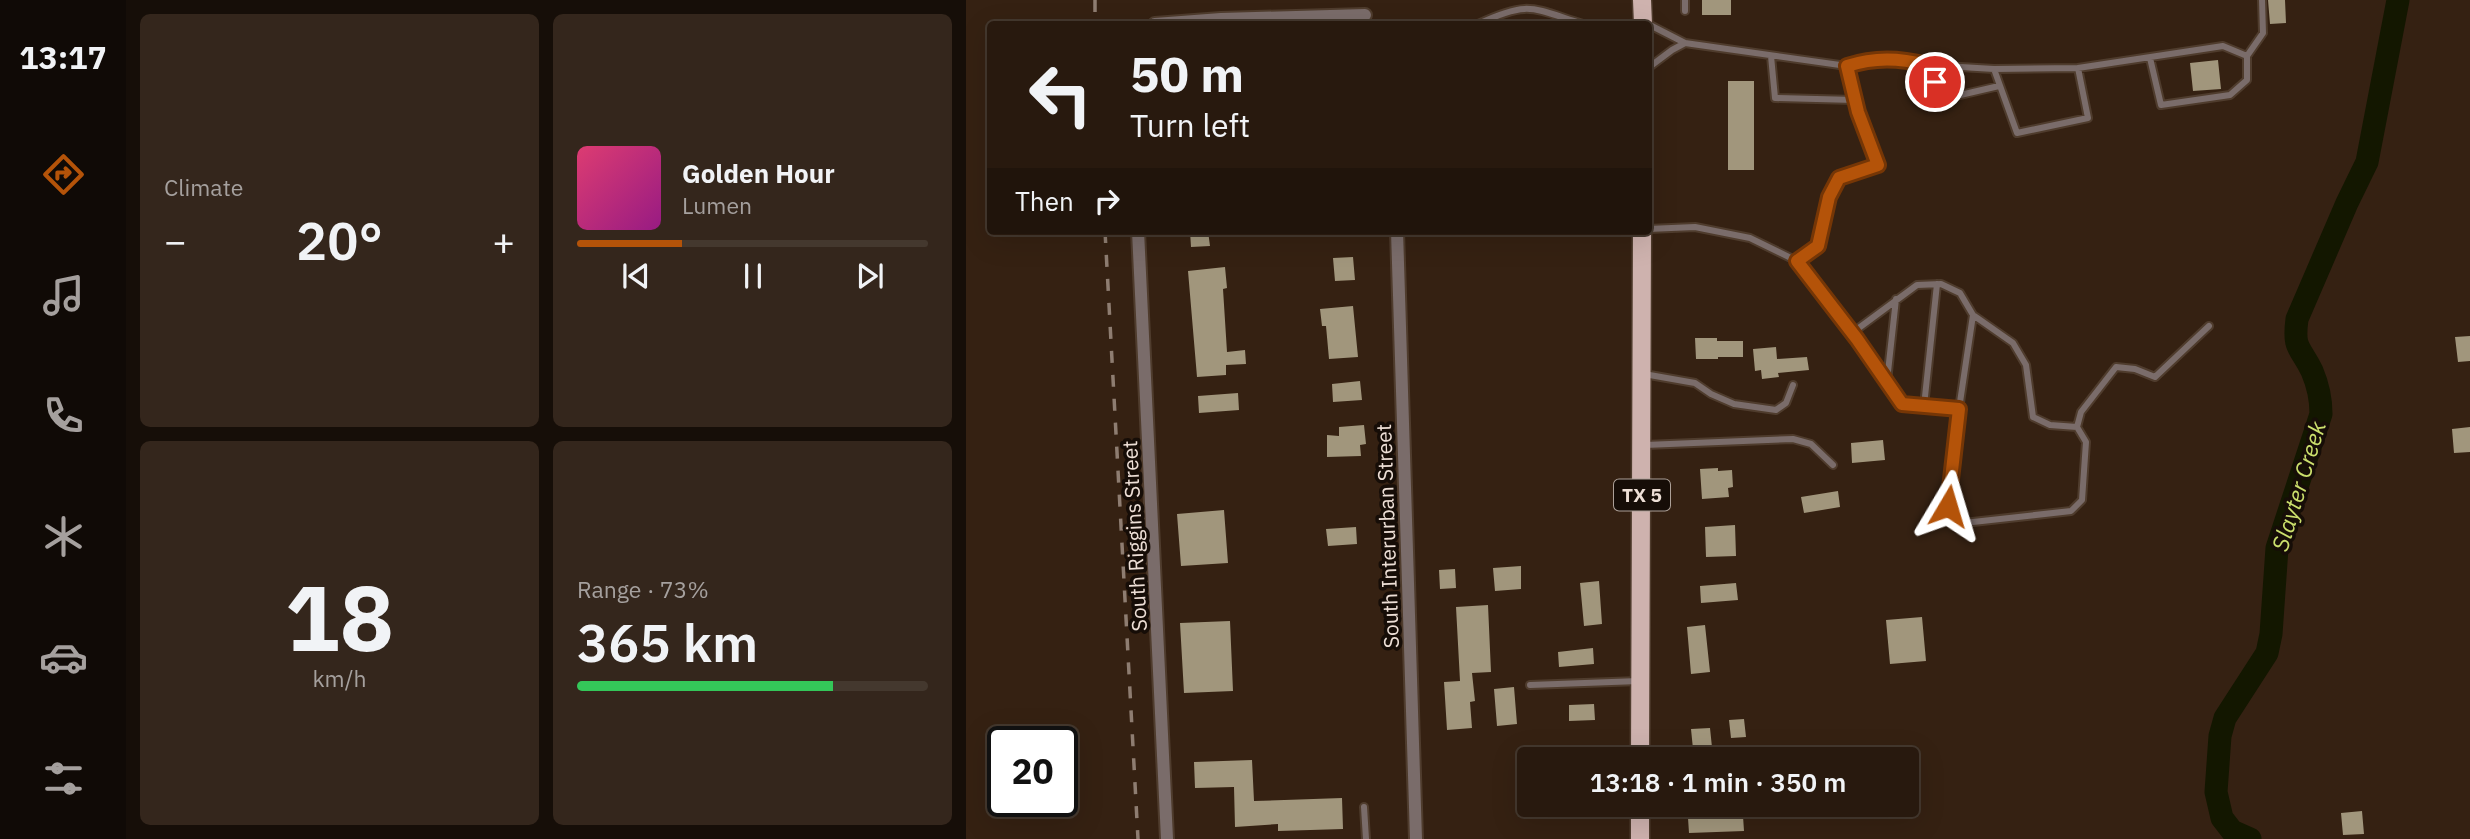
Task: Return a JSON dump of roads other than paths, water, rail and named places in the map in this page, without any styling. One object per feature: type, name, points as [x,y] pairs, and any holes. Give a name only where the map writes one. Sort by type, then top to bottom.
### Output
[{"type":"main road","points":[[1642,0],[1643,21]]},
{"type":"main road","name":"TX 5","points":[[1640,747],[1642,235]]},
{"type":"main road","points":[[1640,817],[1640,839]]},
{"type":"street","points":[[1195,21],[1365,15]]},
{"type":"street","name":"South Riggins Street","points":[[1138,235],[1167,839]]},
{"type":"street","name":"South Interurban Street","points":[[1397,235],[1416,839]]},
{"type":"lane","points":[[1685,0],[1685,11]]},
{"type":"lane","points":[[2150,58],[2161,105],[2230,95],[2246,80],[2247,56],[2263,33],[2262,0]]},
{"type":"lane","points":[[1483,21],[1508,6],[1529,4],[1575,21]]},
{"type":"lane","points":[[1652,27],[1685,43],[1847,66],[1866,60],[1902,58],[1927,65],[1994,69],[2078,68],[2223,46],[2247,56]]},
{"type":"lane","points":[[1652,65],[1685,43]]},
{"type":"lane","points":[[1771,55],[1774,98],[1855,100]]},
{"type":"lane","points":[[1927,65],[1943,99],[1999,86]]},
{"type":"lane","points":[[1797,261],[1818,246],[1829,197],[1839,178],[1878,165],[1855,100],[1847,66]]},
{"type":"lane","points":[[1994,69],[2017,133],[2088,118],[2078,68]]},
{"type":"lane","points":[[1652,229],[1695,227],[1750,238],[1797,261],[1887,380],[1902,404],[1959,409]]},
{"type":"lane","points":[[1852,333],[1917,285],[1937,284],[1960,293],[1973,315],[2013,343],[2026,365],[2033,417],[2050,425],[2077,427]]},
{"type":"lane","points":[[1924,406],[1937,284]]},
{"type":"lane","points":[[1887,380],[1896,299]]},
{"type":"lane","points":[[1973,315],[1948,506],[1964,523],[2071,512],[2082,500],[2086,442],[2077,427],[2081,412],[2116,367],[2136,369],[2155,377],[2209,326]]},
{"type":"lane","points":[[1643,374],[1695,383],[1734,404],[1776,411],[1786,403],[1793,385]]},
{"type":"lane","points":[[1643,445],[1793,439],[1811,444],[1833,465]]},
{"type":"lane","points":[[1530,685],[1641,680]]},
{"type":"lane","points":[[1364,807],[1366,839]]},
{"type":"waterway","name":"Slayter Creek","points":[[2250,839],[2232,831],[2222,818],[2216,792],[2220,736],[2225,718],[2267,653],[2271,634],[2277,548],[2321,414],[2316,382],[2298,347],[2297,319],[2367,162],[2398,0]]},
{"type":"railway","points":[[1095,0],[1095,21]]},
{"type":"railway","points":[[1105,235],[1138,839]]}]
